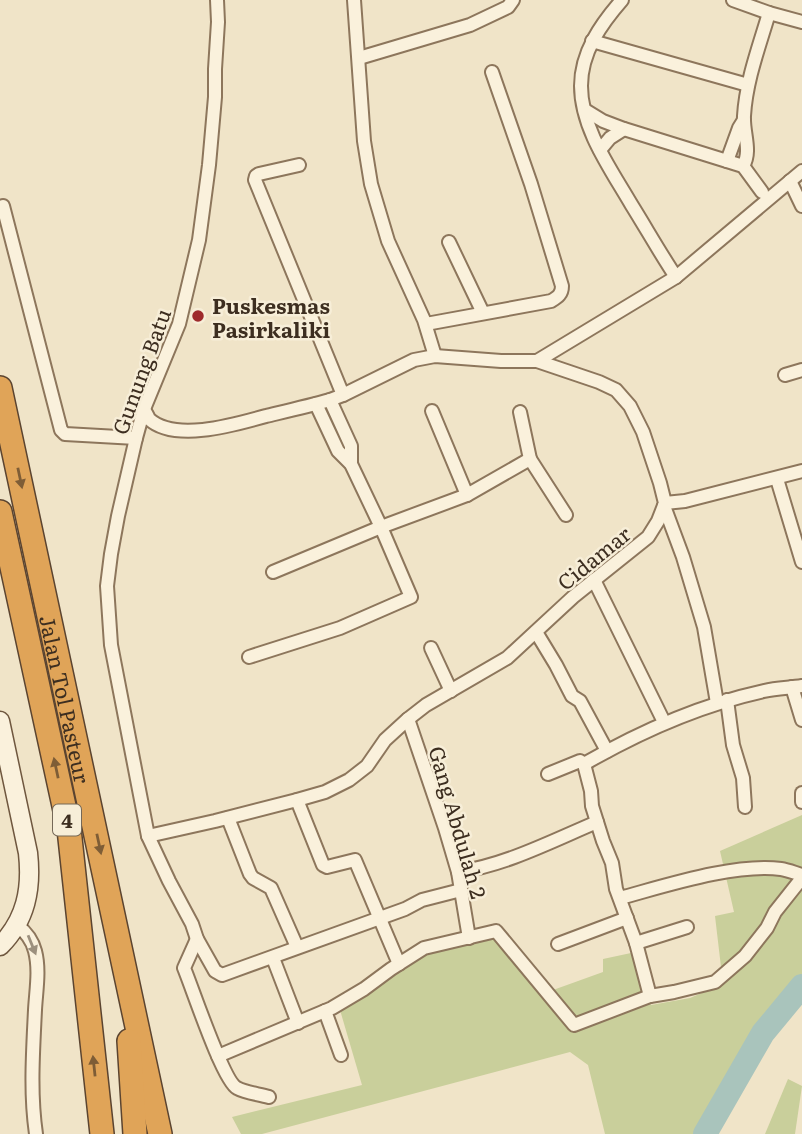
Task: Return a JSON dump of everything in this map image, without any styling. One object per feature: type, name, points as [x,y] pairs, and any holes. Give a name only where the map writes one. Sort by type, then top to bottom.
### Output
[{"type":"highway","name":"Jalan Tol Pasteur","points":[[0,388],[160,1134]]},
{"type":"highway","name":"Jalan Tol Pasteur","points":[[0,512],[69,829],[102,1134]]},
{"type":"highway","points":[[124,961],[135,1134]]},
{"type":"main road","points":[[0,721],[30,873],[25,908],[17,925],[0,946]]},
{"type":"street","name":"Gunung Batu","points":[[217,0],[215,97],[199,240],[179,324],[144,409],[136,438],[118,516],[107,586],[111,645],[148,836],[215,971],[222,975],[273,958]]},
{"type":"street","points":[[354,0],[364,141],[371,184],[388,241],[426,324],[435,356]]},
{"type":"street","points":[[359,58],[470,25],[508,7],[513,0]]},
{"type":"street","points":[[622,0],[592,41],[583,66],[581,86],[585,110],[600,150],[676,277]]},
{"type":"street","points":[[733,0],[802,22]]},
{"type":"street","points":[[743,166],[748,153],[744,119],[748,85],[769,13]]},
{"type":"street","points":[[592,41],[748,85]]},
{"type":"street","points":[[426,324],[551,301],[562,290],[531,184],[492,72]]},
{"type":"street","points":[[585,110],[624,130],[743,166],[762,192]]},
{"type":"street","points":[[727,160],[744,119]]},
{"type":"street","points":[[600,150],[610,138],[624,130]]},
{"type":"street","points":[[299,165],[258,174],[255,180],[343,395]]},
{"type":"street","points":[[537,361],[676,277],[802,171]]},
{"type":"street","points":[[790,181],[802,206]]},
{"type":"street","points":[[3,206],[62,432],[136,438]]},
{"type":"street","points":[[449,242],[482,313]]},
{"type":"street","points":[[144,409],[149,418],[173,429],[198,430],[236,424],[330,400],[414,360],[435,356],[537,361],[616,390],[630,406],[643,432],[660,483],[664,505],[683,557],[704,626],[743,778],[745,807]]},
{"type":"street","points":[[785,375],[802,370]]},
{"type":"street","points":[[330,400],[351,446],[351,464]]},
{"type":"street","points":[[249,657],[340,628],[410,599],[411,596],[351,464],[338,451],[316,404]]},
{"type":"street","points":[[432,411],[467,495]]},
{"type":"street","points":[[520,412],[530,459],[566,515]]},
{"type":"street","points":[[273,572],[467,495],[530,459]]},
{"type":"street","points":[[664,505],[802,471]]},
{"type":"street","points":[[776,479],[802,562]]},
{"type":"street","name":"Cidamar","points":[[148,836],[297,800],[324,792],[356,776],[368,766],[385,740],[408,719],[426,705],[507,658],[562,606],[648,537],[664,505]]},
{"type":"street","points":[[594,580],[664,722]]},
{"type":"street","points":[[536,632],[572,695],[580,701],[607,751]]},
{"type":"street","points":[[431,648],[451,691]]},
{"type":"street","points":[[584,764],[664,722],[722,701],[764,691],[797,687],[802,720]]},
{"type":"street","name":"Gang Abdulah 2","points":[[408,719],[458,872],[469,938]]},
{"type":"street","points":[[548,774],[580,761],[584,764],[592,806],[612,863],[617,889],[636,943],[650,996]]},
{"type":"street","points":[[802,793],[802,803]]},
{"type":"street","points":[[297,800],[323,865],[327,867],[354,859],[356,862],[399,964]]},
{"type":"street","points":[[228,818],[250,874],[271,888],[297,947]]},
{"type":"street","points":[[458,872],[504,861],[597,822]]},
{"type":"street","points":[[218,1056],[325,1011],[364,989],[424,948],[496,931],[574,1026],[650,996],[715,982],[745,956],[802,876],[781,869],[720,873],[620,898]]},
{"type":"street","points":[[298,1023],[273,958],[405,909],[422,900],[461,890]]},
{"type":"street","points":[[558,944],[627,918]]},
{"type":"street","points":[[17,925],[26,932],[36,954],[31,1095],[36,1134]]},
{"type":"street","points":[[636,943],[687,927]]},
{"type":"street","points":[[197,939],[184,968],[230,1083],[237,1088],[269,1097]]},
{"type":"street","points":[[325,1011],[341,1055]]},
{"type":"green space","points":[[802,815],[802,975],[746,1055],[699,1134],[605,1134],[588,1065],[570,1052],[262,1134],[241,1134],[232,1117],[362,1085],[340,1010],[428,952],[496,934],[542,994],[603,972],[603,959],[631,953],[643,993],[651,1005],[690,998],[723,984],[715,916],[734,912],[720,851]]},
{"type":"green space","points":[[788,1079],[802,1086],[795,1134],[765,1134]]},
{"type":"waterway","points":[[705,1134],[763,1033],[802,986]]},
{"type":"place","name":"Puskesmas Pasirkaliki","points":[[198,316]]}]
